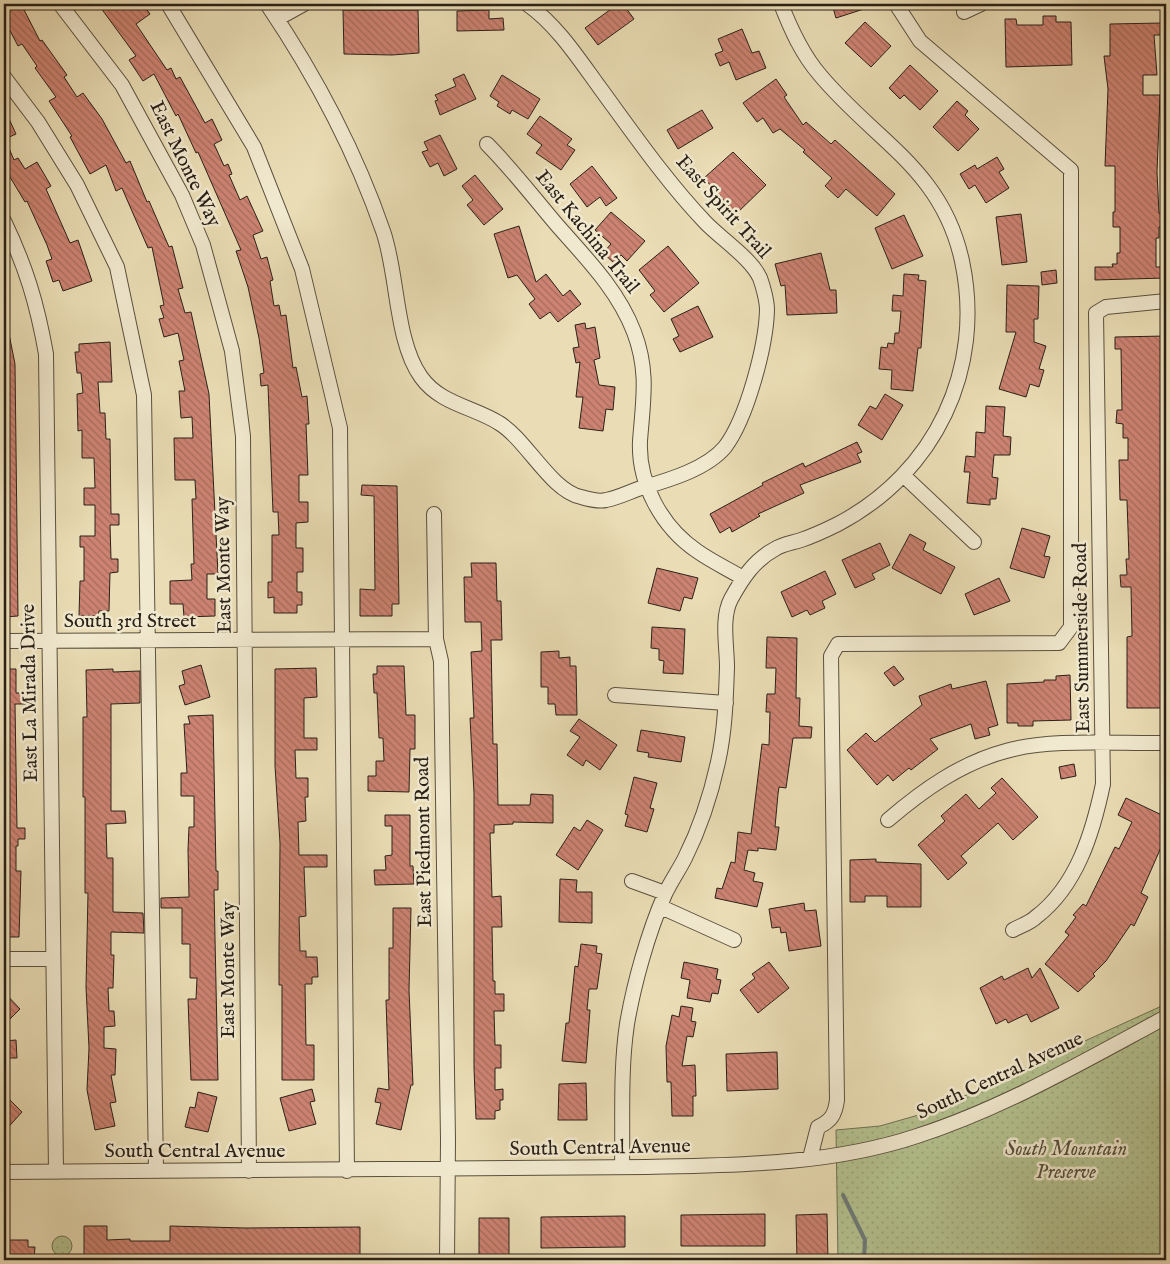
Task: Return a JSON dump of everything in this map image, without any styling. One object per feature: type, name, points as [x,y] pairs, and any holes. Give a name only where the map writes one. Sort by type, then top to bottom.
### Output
[{"type":"street","name":"East Monte Way","points":[[60,4],[122,84],[182,195],[205,254],[232,351],[242,436],[249,1171]]},
{"type":"street","points":[[168,4],[254,147],[302,269],[340,428],[347,1171]]},
{"type":"street","points":[[267,4],[326,100],[350,148],[384,234],[400,318],[411,355],[421,377],[442,397],[500,423],[523,444],[553,479],[576,497],[604,501],[647,486]]},
{"type":"street","points":[[277,19],[304,4]]},
{"type":"street","name":"East Spirit Trail","points":[[527,4],[538,11],[568,44],[676,188],[707,224],[731,244],[759,276],[767,307],[757,367],[739,422],[723,449],[686,475],[647,486]]},
{"type":"street","points":[[622,1167],[623,1073],[627,1025],[648,942],[666,893],[686,857],[707,802],[719,760],[726,703],[728,605],[752,566],[775,548],[806,538],[844,520],[880,497],[903,475],[932,441],[950,403],[964,365],[968,324],[966,282],[952,228],[938,199],[924,178],[820,74],[803,52],[781,4]]},
{"type":"street","points":[[810,1158],[818,1127],[830,1122],[836,1112],[837,1100],[831,656],[838,644],[1059,643],[1071,627],[1071,170],[920,41],[896,4]]},
{"type":"street","points":[[964,12],[981,4]]},
{"type":"street","points":[[4,78],[38,122],[77,185],[117,267],[144,395],[156,1171]]},
{"type":"street","name":"East Kachina Trail","points":[[487,144],[592,266],[612,291],[625,312],[640,350],[644,372],[645,393],[640,443],[647,486],[659,513],[669,526],[696,551],[743,578]]},
{"type":"street","name":"East La Mirada Drive","points":[[4,221],[26,270],[36,302],[46,354],[56,1172]]},
{"type":"street","name":"East Summerside Road","points":[[1012,930],[1036,918],[1060,892],[1074,871],[1095,822],[1103,784],[1104,744],[1096,313],[1106,307],[1166,301]]},
{"type":"street","points":[[903,475],[974,542]]},
{"type":"street","name":"East Piedmont Road","points":[[434,514],[436,639],[441,662],[448,1170],[447,1260]]},
{"type":"street","name":"South 3rd Street","points":[[4,641],[436,639]]},
{"type":"street","points":[[615,695],[726,703]]},
{"type":"street","points":[[888,820],[941,780],[983,758],[1008,750],[1036,746],[1166,743]]},
{"type":"street","points":[[632,881],[666,893]]},
{"type":"street","points":[[661,907],[734,940]]},
{"type":"street","points":[[4,959],[53,958]]},
{"type":"street","name":"South Central Avenue","points":[[4,1172],[347,1171],[753,1165],[810,1158],[916,1136],[974,1114],[1065,1071],[1166,1017]]},
{"type":"green space","name":"South Mountain Preserve","points":[[1166,1004],[1166,1260],[838,1260],[836,1130],[880,1126],[929,1112]]},
{"type":"green space","points":[[58,1236],[66,1236],[72,1242],[72,1250],[66,1256],[58,1256],[52,1250],[52,1242]]},
{"type":"building","points":[[14,4],[21,4],[40,41],[42,40],[67,75],[64,77],[77,97],[83,93],[102,119],[126,163],[130,161],[169,247],[172,246],[183,288],[178,289],[185,313],[191,312],[209,394],[218,574],[207,574],[207,599],[215,599],[215,616],[184,617],[183,604],[170,604],[170,581],[192,580],[191,564],[194,564],[192,499],[196,499],[195,480],[175,480],[174,438],[193,438],[192,417],[181,418],[179,391],[185,391],[179,361],[184,360],[178,333],[164,337],[159,319],[164,318],[160,306],[164,305],[152,247],[148,248],[122,188],[116,191],[106,165],[90,174],[70,137],[72,136],[49,101],[56,97],[35,68],[37,66],[22,44],[18,46],[4,19],[4,9]]},
{"type":"building","points":[[98,4],[143,4],[150,14],[136,24],[167,70],[171,68],[176,79],[180,77],[205,123],[212,119],[222,140],[214,144],[224,166],[228,164],[232,174],[229,175],[240,200],[247,196],[263,231],[253,235],[261,259],[267,257],[273,280],[270,281],[274,306],[279,305],[281,316],[286,315],[293,368],[296,367],[302,397],[307,396],[309,424],[306,424],[308,475],[299,475],[299,502],[308,502],[308,522],[296,523],[296,548],[303,548],[303,572],[297,572],[297,592],[302,592],[302,605],[297,605],[297,613],[274,613],[274,597],[268,598],[268,582],[272,582],[272,535],[279,535],[278,512],[273,512],[268,385],[261,386],[260,374],[264,373],[259,338],[248,287],[236,251],[241,250],[198,152],[196,153],[178,114],[176,116],[154,74],[143,81],[129,60],[136,56]]},
{"type":"building","points":[[618,4],[623,4],[634,19],[598,45],[585,28]]},
{"type":"building","points":[[832,4],[873,4],[873,6],[836,18]]},
{"type":"building","points":[[343,10],[418,10],[419,53],[392,55],[344,54]]},
{"type":"building","points":[[489,10],[489,19],[503,18],[504,30],[457,31],[457,11]]},
{"type":"building","points":[[1043,16],[1056,16],[1056,22],[1071,22],[1072,65],[1006,67],[1005,19],[1016,19],[1017,25],[1043,25]]},
{"type":"building","points":[[865,22],[891,46],[871,67],[845,43]]},
{"type":"building","points":[[1162,23],[1162,35],[1154,35],[1157,75],[1143,75],[1143,95],[1160,95],[1157,172],[1159,213],[1166,213],[1166,227],[1159,227],[1159,238],[1156,238],[1156,267],[1165,267],[1165,278],[1095,280],[1095,267],[1113,267],[1112,264],[1117,264],[1117,253],[1120,253],[1120,227],[1113,227],[1113,212],[1115,212],[1115,166],[1105,166],[1108,89],[1104,56],[1110,56],[1110,24]]},
{"type":"building","points":[[742,29],[752,53],[759,51],[766,68],[736,80],[729,62],[720,66],[715,54],[723,51],[718,39]]},
{"type":"building","points":[[910,65],[938,91],[920,110],[904,95],[900,99],[889,88]]},
{"type":"building","points":[[464,74],[476,99],[440,115],[435,101],[438,100],[435,95],[456,86],[453,79]]},
{"type":"building","points":[[502,75],[540,99],[528,119],[512,110],[510,114],[497,106],[499,102],[490,96]]},
{"type":"building","points":[[776,79],[787,95],[784,97],[803,125],[806,122],[831,144],[835,140],[895,194],[877,216],[846,189],[838,198],[825,186],[832,178],[803,152],[805,150],[780,129],[773,133],[763,118],[757,122],[743,103]]},
{"type":"building","points":[[957,101],[968,111],[965,115],[979,129],[958,151],[933,127]]},
{"type":"building","points":[[4,108],[16,134],[5,139],[14,160],[18,158],[25,169],[37,162],[51,186],[46,189],[70,243],[78,240],[92,281],[63,291],[59,280],[53,282],[46,261],[52,259],[47,245],[27,201],[25,202],[4,167]]},
{"type":"building","points":[[702,110],[713,128],[678,149],[667,130]]},
{"type":"building","points":[[540,116],[572,139],[567,145],[575,150],[561,170],[536,153],[542,145],[527,134]]},
{"type":"building","points":[[440,135],[457,169],[444,176],[438,163],[430,167],[422,152],[428,150],[424,142]]},
{"type":"building","points":[[733,152],[766,185],[736,214],[704,178]]},
{"type":"building","points":[[997,157],[1004,169],[999,172],[1009,188],[986,203],[975,185],[969,189],[960,174],[975,165],[977,169]]},
{"type":"building","points":[[592,166],[617,198],[606,206],[600,197],[587,207],[570,184]]},
{"type":"building","points":[[475,175],[503,209],[484,225],[467,205],[473,200],[462,186]]},
{"type":"building","points":[[611,212],[645,241],[627,261],[621,255],[614,263],[603,253],[611,244],[595,230]]},
{"type":"building","points":[[1021,214],[1027,262],[1002,265],[996,217]]},
{"type":"building","points":[[904,215],[923,256],[892,269],[875,228]]},
{"type":"building","points":[[519,226],[536,282],[546,274],[563,296],[570,290],[581,304],[558,322],[550,312],[540,319],[529,304],[535,299],[517,275],[508,278],[494,234]]},
{"type":"building","points":[[668,246],[699,283],[664,312],[650,295],[655,291],[639,270]]},
{"type":"building","points":[[821,253],[830,290],[836,290],[837,313],[787,315],[785,285],[781,286],[775,264]]},
{"type":"building","points":[[1056,270],[1057,283],[1042,285],[1041,272]]},
{"type":"building","points":[[904,274],[919,275],[918,280],[926,281],[921,348],[918,348],[913,391],[891,389],[892,370],[879,369],[881,347],[887,348],[888,343],[894,344],[895,333],[899,333],[901,311],[892,311],[893,295],[903,296]]},
{"type":"building","points":[[1007,285],[1039,286],[1038,319],[1034,319],[1034,342],[1046,346],[1039,369],[1044,370],[1039,387],[1030,384],[1026,397],[999,389],[1016,332],[1006,332]]},
{"type":"building","points":[[698,306],[713,337],[680,352],[673,339],[679,336],[671,319]]},
{"type":"building","points":[[585,323],[586,329],[595,327],[600,358],[594,360],[599,385],[615,387],[613,410],[606,409],[603,431],[579,428],[583,397],[576,397],[580,362],[576,363],[573,348],[579,347],[575,325]]},
{"type":"building","points":[[4,334],[9,334],[15,364],[18,616],[4,617]]},
{"type":"building","points":[[1166,336],[1166,708],[1127,708],[1127,637],[1132,636],[1131,587],[1121,587],[1120,575],[1127,575],[1126,559],[1129,559],[1127,500],[1120,500],[1119,460],[1128,460],[1128,438],[1123,438],[1123,424],[1116,423],[1117,410],[1122,410],[1121,349],[1115,349],[1115,337]]},
{"type":"building","points":[[110,342],[112,382],[98,382],[100,413],[105,413],[106,439],[110,439],[111,514],[119,514],[119,525],[110,525],[111,559],[118,559],[118,572],[110,573],[109,611],[99,611],[98,616],[79,616],[80,581],[84,581],[84,547],[80,547],[80,536],[95,536],[95,505],[84,505],[84,488],[95,488],[94,458],[82,458],[82,430],[78,431],[77,394],[83,393],[81,373],[77,373],[75,352],[79,352],[79,344]]},
{"type":"building","points":[[885,394],[903,405],[882,440],[858,425],[870,406],[876,409]]},
{"type":"building","points":[[986,406],[1005,407],[1003,436],[1011,437],[1010,455],[994,455],[992,477],[998,478],[996,499],[990,499],[990,505],[967,503],[970,472],[964,472],[966,456],[975,457],[976,432],[985,433]]},
{"type":"building","points":[[857,442],[862,452],[857,454],[861,462],[800,485],[804,493],[758,514],[760,516],[732,532],[730,527],[720,533],[710,514],[763,485],[762,483],[803,463],[805,467]]},
{"type":"building","points":[[362,485],[397,486],[399,604],[392,604],[392,616],[360,616],[360,589],[375,590],[374,496],[361,495]]},
{"type":"building","points":[[1022,528],[1050,536],[1044,556],[1050,557],[1044,578],[1010,568]]},
{"type":"building","points":[[910,534],[926,543],[923,550],[955,567],[941,594],[892,568]]},
{"type":"building","points":[[880,543],[890,565],[872,574],[875,579],[855,588],[842,560]]},
{"type":"building","points":[[471,563],[496,563],[497,601],[501,601],[502,640],[491,640],[493,744],[497,744],[498,805],[530,805],[531,794],[553,795],[553,823],[513,822],[513,824],[494,825],[494,833],[490,833],[492,897],[501,896],[502,927],[492,927],[493,981],[495,981],[495,994],[504,994],[504,1011],[494,1011],[495,1045],[501,1045],[501,1068],[495,1068],[495,1090],[503,1089],[503,1100],[500,1100],[500,1110],[495,1111],[495,1119],[476,1119],[474,1068],[474,793],[470,718],[474,718],[471,652],[482,651],[481,622],[465,622],[464,577],[472,577]]},
{"type":"building","points":[[657,568],[698,578],[692,599],[684,597],[680,611],[648,603]]},
{"type":"building","points":[[825,571],[836,594],[822,601],[825,608],[810,615],[807,610],[792,617],[781,592]]},
{"type":"building","points":[[999,578],[1010,601],[974,615],[965,594]]},
{"type":"building","points":[[652,627],[685,629],[683,674],[663,673],[664,661],[659,660],[659,649],[651,648]]},
{"type":"building","points":[[767,637],[797,638],[796,698],[800,698],[799,726],[812,727],[811,738],[793,738],[786,788],[779,787],[775,827],[779,827],[776,850],[758,848],[758,851],[748,850],[744,870],[755,873],[753,881],[763,883],[757,907],[715,898],[717,888],[722,889],[731,862],[735,863],[738,832],[751,834],[762,744],[769,745],[770,712],[766,712],[767,694],[775,694],[776,668],[766,668]]},
{"type":"building","points":[[559,651],[559,658],[570,657],[570,666],[576,666],[577,715],[556,715],[555,704],[548,704],[548,687],[541,687],[541,652]]},
{"type":"building","points":[[201,665],[210,697],[185,705],[179,686],[185,684],[182,671]]},
{"type":"building","points":[[377,666],[404,666],[406,715],[415,715],[415,749],[410,749],[409,792],[368,791],[368,776],[376,776],[376,761],[384,761],[383,738],[379,738],[377,693],[374,693],[373,674],[377,674]]},
{"type":"building","points":[[894,666],[904,679],[894,686],[884,673]]},
{"type":"building","points":[[316,668],[317,697],[304,698],[304,738],[317,738],[317,750],[295,750],[296,778],[308,778],[308,797],[305,797],[306,821],[298,822],[299,855],[327,855],[327,867],[304,867],[306,916],[299,917],[300,951],[306,951],[306,957],[317,957],[318,977],[312,977],[312,984],[305,984],[306,1045],[314,1045],[314,1080],[282,1080],[282,985],[279,985],[280,843],[275,766],[275,669]]},
{"type":"building","points":[[4,669],[16,669],[16,693],[26,693],[26,704],[15,704],[17,828],[25,828],[25,839],[18,839],[18,846],[16,846],[16,871],[21,871],[19,937],[4,937]]},
{"type":"building","points":[[113,669],[113,672],[140,671],[140,703],[111,704],[111,811],[125,811],[126,823],[106,824],[107,858],[113,858],[113,912],[143,913],[144,933],[111,932],[111,955],[114,955],[113,988],[108,988],[109,1011],[114,1011],[115,1026],[104,1027],[104,1048],[116,1049],[115,1075],[111,1075],[116,1102],[110,1103],[115,1126],[95,1130],[87,1090],[89,1048],[86,987],[88,893],[85,893],[83,717],[87,717],[86,670]]},
{"type":"building","points":[[1070,675],[1071,720],[1033,721],[1033,726],[1018,726],[1018,723],[1007,723],[1007,684],[1044,682],[1044,680],[1056,680],[1056,676]]},
{"type":"building","points":[[986,681],[998,725],[988,728],[990,735],[975,739],[971,724],[930,739],[938,749],[893,781],[888,775],[877,785],[847,750],[866,733],[875,742],[922,705],[919,696],[951,684],[952,689]]},
{"type":"building","points":[[213,715],[216,871],[218,871],[218,890],[214,890],[218,1080],[191,1080],[188,999],[196,999],[197,978],[190,978],[190,944],[182,944],[182,908],[161,908],[161,898],[189,897],[189,827],[194,827],[194,796],[181,796],[181,773],[187,773],[184,724],[190,724],[188,716]]},
{"type":"building","points":[[579,719],[617,745],[600,770],[586,760],[583,766],[567,755],[580,737],[570,731]]},
{"type":"building","points":[[641,730],[685,737],[681,762],[648,757],[649,753],[637,751]]},
{"type":"building","points":[[1074,764],[1076,776],[1061,779],[1059,767]]},
{"type":"building","points":[[634,777],[657,783],[650,808],[654,809],[647,832],[625,826],[628,815],[625,814]]},
{"type":"building","points":[[1002,778],[1038,817],[1013,840],[998,823],[961,856],[967,863],[948,880],[918,845],[945,821],[941,816],[966,794],[979,809],[996,793],[991,788]]},
{"type":"building","points":[[1126,798],[1166,817],[1166,836],[1141,893],[1148,897],[1134,926],[1131,924],[1106,961],[1093,974],[1095,976],[1078,992],[1045,964],[1069,935],[1065,932],[1076,917],[1073,915],[1083,904],[1086,906],[1115,847],[1119,849],[1132,822],[1118,815]]},
{"type":"building","points":[[385,815],[410,815],[410,866],[413,866],[414,884],[375,885],[374,870],[386,870],[385,856],[392,855],[392,826],[385,826]]},
{"type":"building","points":[[587,820],[603,830],[578,870],[556,855],[574,827],[580,831]]},
{"type":"building","points":[[876,859],[876,862],[921,864],[921,907],[887,907],[887,896],[865,896],[865,902],[850,902],[850,860]]},
{"type":"building","points":[[560,879],[577,880],[576,892],[592,892],[592,923],[559,922]]},
{"type":"building","points":[[804,903],[805,911],[816,910],[821,946],[789,951],[786,932],[781,933],[780,927],[772,928],[769,909]]},
{"type":"building","points":[[393,908],[411,908],[409,990],[413,1085],[411,1085],[401,1130],[376,1124],[381,1103],[375,1102],[378,1088],[389,1090],[386,1000],[389,1000],[389,948],[393,948]]},
{"type":"building","points":[[581,944],[597,946],[596,953],[602,954],[597,989],[589,989],[587,1010],[590,1010],[586,1063],[562,1061],[566,1023],[569,1023],[575,966],[578,967]]},
{"type":"building","points":[[684,962],[718,969],[716,979],[721,980],[718,994],[712,993],[710,1002],[687,998],[690,980],[681,978]]},
{"type":"building","points":[[769,962],[789,988],[758,1013],[740,990],[755,978],[752,974]]},
{"type":"building","points":[[1028,968],[1032,978],[1040,968],[1059,1008],[1031,1022],[1027,1014],[1008,1023],[1006,1019],[996,1024],[980,988],[1002,976],[1004,980]]},
{"type":"building","points":[[4,992],[20,1009],[4,1025]]},
{"type":"building","points":[[681,1006],[693,1008],[691,1021],[696,1022],[693,1037],[687,1036],[682,1066],[695,1065],[696,1096],[693,1096],[693,1116],[672,1116],[671,1082],[667,1082],[666,1046],[672,1015],[679,1017]]},
{"type":"building","points":[[16,1040],[17,1058],[4,1058],[4,1041]]},
{"type":"building","points":[[777,1052],[778,1089],[727,1091],[726,1054]]},
{"type":"building","points":[[586,1083],[587,1120],[558,1120],[559,1084]]},
{"type":"building","points":[[312,1089],[315,1101],[310,1102],[316,1124],[289,1131],[280,1098]]},
{"type":"building","points":[[198,1092],[217,1097],[208,1132],[185,1127],[190,1107],[195,1108]]},
{"type":"building","points":[[4,1094],[22,1112],[4,1132]]},
{"type":"building","points":[[765,1214],[765,1246],[681,1246],[681,1215]]},
{"type":"building","points":[[827,1214],[828,1260],[797,1260],[796,1215]]},
{"type":"building","points":[[625,1216],[625,1247],[541,1248],[541,1217]]},
{"type":"building","points":[[479,1218],[509,1218],[509,1260],[479,1260]]},
{"type":"building","points":[[84,1226],[107,1226],[107,1240],[130,1239],[130,1241],[170,1241],[170,1226],[245,1228],[360,1227],[360,1260],[292,1260],[292,1257],[265,1257],[265,1260],[84,1260]]},
{"type":"building","points":[[9,1240],[28,1240],[28,1247],[35,1247],[34,1260],[9,1260]]},
{"type":"waterway","points":[[843,1195],[865,1240],[864,1260]]}]
